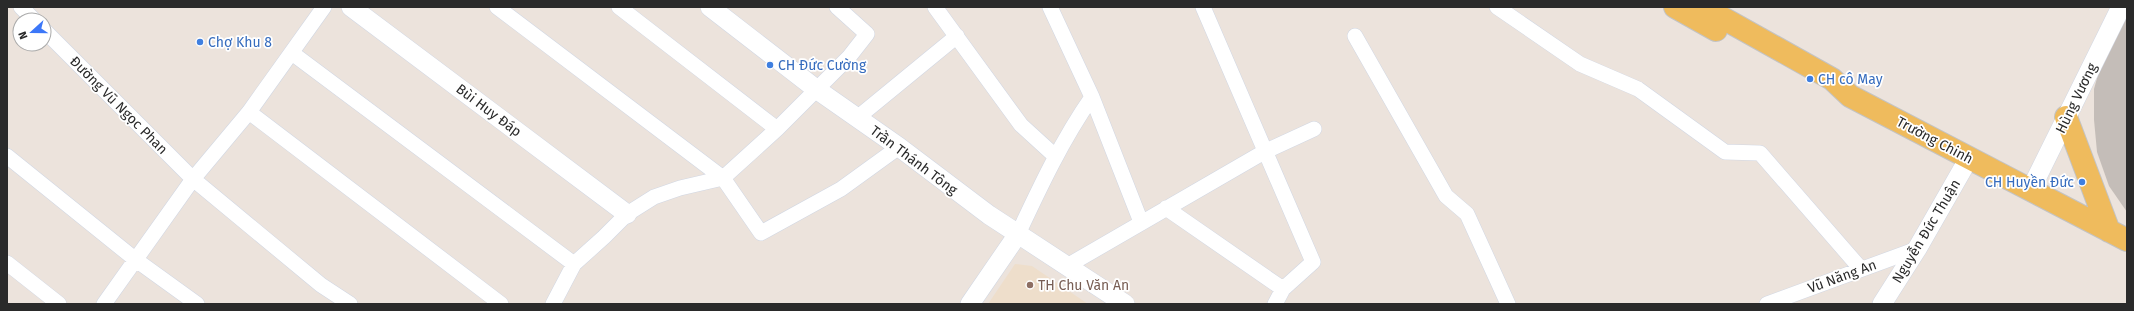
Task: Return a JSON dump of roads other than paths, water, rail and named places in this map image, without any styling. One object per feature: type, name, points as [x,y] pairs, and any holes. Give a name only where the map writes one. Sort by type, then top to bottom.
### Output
[{"type":"main road","name":"Trường Chinh","points":[[1675,7],[1830,93],[1850,96]]},
{"type":"main road","name":"Trường Chinh","points":[[1703,7],[1832,79],[1850,96],[2031,189],[2118,236]]},
{"type":"main road","points":[[2066,117],[2118,236]]},
{"type":"street","points":[[104,304],[193,179],[249,112],[324,7]]},
{"type":"street","name":"Bùi Huy Đáp","points":[[351,7],[627,214]]},
{"type":"street","points":[[496,7],[723,178],[761,233],[841,189],[899,146]]},
{"type":"street","points":[[619,7],[777,129]]},
{"type":"street","name":"Trần Thánh Tông","points":[[710,7],[816,89],[899,146],[988,215],[1125,304]]},
{"type":"street","points":[[553,304],[574,264],[627,214],[654,197],[680,188],[723,178],[777,129],[849,57],[867,34],[837,7]]},
{"type":"street","points":[[1050,7],[1092,97],[1141,222]]},
{"type":"street","points":[[1203,7],[1264,152],[1313,262],[1283,289],[1275,304]]},
{"type":"street","points":[[1497,7],[1580,64],[1638,88],[1725,152],[1760,153],[1861,269]]},
{"type":"street","name":"Hùng Vương","points":[[2031,189],[2121,7]]},
{"type":"street","points":[[937,8],[1021,125],[1055,156]]},
{"type":"street","points":[[857,118],[957,36]]},
{"type":"street","points":[[1355,36],[1446,196],[1467,214],[1508,304]]},
{"type":"street","name":"Đường Vũ Ngọc Phan","points":[[52,38],[193,179],[321,285],[350,304]]},
{"type":"street","points":[[292,53],[574,264]]},
{"type":"street","points":[[970,304],[1018,234],[1055,156],[1071,127],[1092,97]]},
{"type":"street","points":[[249,112],[501,304]]},
{"type":"street","points":[[1067,266],[1264,152],[1314,129]]},
{"type":"street","points":[[7,156],[136,260],[197,304]]},
{"type":"street","name":"Nguyễn Đức Thuận","points":[[1882,304],[1917,249],[1969,158]]},
{"type":"street","points":[[1166,208],[1283,289]]},
{"type":"street","name":"Vũ Năng An","points":[[1767,304],[1917,249]]},
{"type":"street","points":[[7,263],[59,304]]},
{"type":"place","name":"Chợ Khu 8","points":[[200,42]]},
{"type":"place","name":"CH Đức Cường","points":[[770,65]]},
{"type":"place","name":"CH cô May","points":[[1810,79]]},
{"type":"place","name":"CH Huyền Đức","points":[[2082,182]]},
{"type":"place","name":"TH Chu Văn An","points":[[1030,285]]}]
